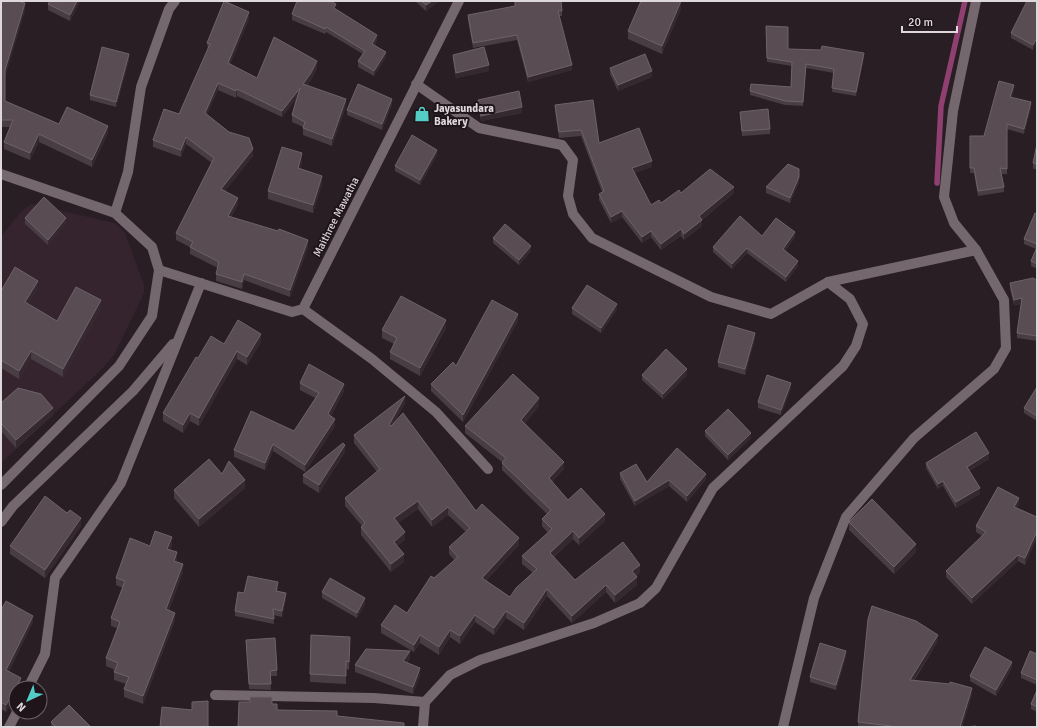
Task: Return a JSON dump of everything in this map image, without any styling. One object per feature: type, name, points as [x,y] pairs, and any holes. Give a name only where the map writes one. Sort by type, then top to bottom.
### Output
[{"type":"street","points":[[115,213],[128,172],[141,87],[169,9],[175,1]]},
{"type":"street","name":"Maithree Mawatha","points":[[303,309],[459,1]]},
{"type":"street","points":[[783,727],[814,598],[846,517],[914,438],[994,369],[1006,348],[1004,300],[976,250],[954,223],[944,197],[953,111],[976,1]]},
{"type":"street","points":[[416,84],[479,128],[562,145],[573,160],[568,196],[573,214],[592,238],[711,297],[772,314],[828,282],[976,250]]},
{"type":"street","points":[[1,174],[115,213],[152,247],[159,270],[152,316],[119,366],[1,485]]},
{"type":"street","points":[[159,270],[292,312],[303,309],[372,359],[436,412],[488,470]]},
{"type":"street","points":[[423,727],[425,702],[450,675],[480,660],[594,623],[640,603],[656,588],[713,488],[843,366],[856,346],[863,324],[850,299],[828,282]]},
{"type":"street","points":[[32,680],[45,654],[55,578],[121,483],[201,283]]},
{"type":"street","points":[[1,522],[13,506],[133,391],[180,336]]},
{"type":"street","points":[[215,695],[374,698],[425,702]]},
{"type":"shaded area","points":[[31,204],[115,223],[125,233],[144,285],[144,293],[114,355],[100,371],[1,463],[1,236],[22,211]]},
{"type":"building","points":[[1,1],[20,1],[25,3],[5,70],[5,101],[59,124],[67,107],[108,126],[92,160],[39,134],[30,153],[4,142],[13,120],[1,120]]},
{"type":"building","points":[[50,1],[77,1],[70,15],[48,4]]},
{"type":"building","points":[[224,1],[249,12],[228,63],[257,78],[274,37],[317,61],[303,84],[346,99],[332,139],[303,128],[305,122],[292,115],[300,88],[282,111],[237,89],[236,91],[218,83],[205,113],[229,132],[249,138],[253,149],[221,189],[238,198],[228,216],[278,231],[279,229],[308,240],[290,290],[244,274],[242,282],[216,274],[219,262],[190,247],[193,242],[176,233],[214,158],[186,137],[181,150],[153,140],[164,109],[179,114],[210,44],[207,43]]},
{"type":"building","points":[[297,1],[330,1],[336,4],[334,8],[377,35],[372,44],[386,52],[374,71],[358,61],[365,51],[326,27],[325,29],[292,14]]},
{"type":"building","points":[[421,1],[432,1],[426,5]]},
{"type":"building","points":[[515,1],[561,1],[562,11],[558,11],[572,65],[528,77],[517,35],[473,43],[468,15],[515,6]]},
{"type":"building","points":[[641,1],[681,1],[662,46],[628,31]]},
{"type":"building","points":[[1027,1],[1037,1],[1037,38],[1033,45],[1011,33]]},
{"type":"building","points":[[766,26],[788,27],[788,49],[821,50],[822,46],[864,53],[856,92],[832,88],[834,69],[806,64],[803,102],[785,101],[750,91],[751,84],[791,87],[792,62],[767,58]]},
{"type":"building","points":[[102,47],[129,54],[116,102],[90,95]]},
{"type":"building","points":[[484,47],[489,65],[456,73],[453,55]]},
{"type":"building","points":[[645,54],[652,71],[618,85],[610,68]]},
{"type":"building","points":[[999,81],[1014,85],[1010,97],[1031,102],[1024,129],[1007,124],[1007,169],[1000,168],[1004,187],[978,191],[974,168],[970,168],[970,136],[984,136]]},
{"type":"building","points":[[358,84],[392,99],[382,124],[347,110]]},
{"type":"building","points":[[519,91],[522,107],[481,116],[478,100]]},
{"type":"building","points":[[593,100],[599,143],[639,128],[652,161],[632,168],[651,205],[659,200],[661,203],[679,190],[681,193],[710,169],[734,187],[699,216],[702,220],[684,234],[681,229],[661,244],[651,231],[642,237],[622,211],[611,217],[599,194],[604,191],[581,130],[559,132],[555,105]]},
{"type":"building","points":[[768,109],[770,129],[742,131],[740,112]]},
{"type":"building","points":[[412,135],[437,150],[420,180],[395,166]]},
{"type":"building","points":[[1037,144],[1037,164],[1033,163]]},
{"type":"building","points":[[282,147],[302,153],[298,168],[322,176],[313,205],[268,191]]},
{"type":"building","points":[[788,164],[799,169],[799,177],[790,198],[766,187]]},
{"type":"building","points":[[44,197],[66,218],[48,240],[25,218]]},
{"type":"building","points":[[1035,213],[1037,214],[1037,244],[1024,239]]},
{"type":"building","points":[[740,216],[762,236],[776,218],[795,232],[783,249],[798,261],[786,277],[747,248],[732,264],[713,247]]},
{"type":"building","points":[[505,224],[531,246],[519,260],[493,238]]},
{"type":"building","points":[[1037,247],[1037,264],[1031,261]]},
{"type":"building","points":[[15,267],[38,281],[25,302],[57,321],[76,287],[101,300],[63,369],[31,351],[19,371],[1,360],[1,291]]},
{"type":"building","points":[[1033,278],[1037,280],[1037,336],[1017,333],[1022,298],[1014,300],[1010,283]]},
{"type":"building","points":[[587,285],[617,304],[601,328],[572,308]]},
{"type":"building","points":[[401,296],[446,320],[420,368],[390,352],[397,338],[382,330]]},
{"type":"building","points":[[492,300],[518,314],[463,415],[431,384],[453,362],[456,366]]},
{"type":"building","points":[[238,320],[261,334],[247,357],[237,351],[199,418],[190,413],[183,425],[163,413],[196,357],[198,358],[211,336],[224,344]]},
{"type":"building","points":[[728,325],[755,333],[745,369],[718,362]]},
{"type":"building","points":[[666,349],[687,369],[663,394],[642,375]]},
{"type":"building","points":[[309,364],[344,384],[328,414],[335,419],[305,465],[273,444],[265,463],[234,450],[251,411],[294,431],[319,393],[300,383]]},
{"type":"building","points":[[513,374],[539,398],[521,420],[564,462],[549,478],[568,500],[581,488],[605,514],[579,538],[573,531],[550,553],[575,580],[623,542],[640,565],[632,571],[637,577],[615,595],[606,585],[572,616],[547,589],[524,623],[506,611],[494,628],[475,615],[460,636],[450,630],[439,647],[420,635],[414,645],[381,625],[395,605],[407,613],[431,576],[434,578],[458,557],[449,547],[470,528],[448,507],[432,520],[418,501],[394,518],[405,532],[394,542],[404,554],[391,564],[361,527],[365,523],[345,498],[380,469],[354,435],[405,396],[389,425],[391,426],[403,413],[476,511],[482,504],[519,538],[482,578],[510,597],[516,588],[537,569],[522,556],[552,529],[542,519],[551,510],[502,463],[506,458],[465,426]]},
{"type":"building","points":[[767,375],[791,383],[781,410],[758,402]]},
{"type":"building","points":[[1037,387],[1037,416],[1024,408]]},
{"type":"building","points":[[18,388],[41,394],[53,408],[16,440],[1,423],[1,403]]},
{"type":"building","points":[[728,409],[751,433],[728,455],[705,431]]},
{"type":"building","points":[[976,432],[989,453],[967,467],[980,488],[956,502],[943,481],[938,484],[926,463]]},
{"type":"building","points":[[343,443],[345,445],[319,485],[303,475]]},
{"type":"building","points":[[677,448],[706,474],[687,496],[669,480],[635,501],[620,473],[636,464],[647,482]]},
{"type":"building","points":[[209,459],[222,474],[229,461],[245,480],[199,519],[174,490]]},
{"type":"building","points":[[998,487],[1019,498],[1014,507],[1037,517],[1037,531],[1025,558],[1018,555],[972,598],[946,571],[986,532],[976,526]]},
{"type":"building","points":[[45,496],[67,513],[70,510],[81,518],[45,570],[10,546]]},
{"type":"building","points":[[872,499],[916,544],[894,567],[849,522]]},
{"type":"building","points":[[155,531],[172,537],[167,549],[177,552],[174,561],[183,564],[166,609],[175,613],[143,696],[124,689],[129,677],[114,672],[118,663],[106,658],[120,622],[111,618],[125,581],[116,578],[130,538],[150,546]]},
{"type":"building","points":[[248,576],[278,582],[276,591],[286,593],[282,611],[273,609],[274,619],[235,611],[238,592],[244,593]]},
{"type":"building","points":[[330,578],[365,598],[357,613],[322,592]]},
{"type":"building","points":[[6,601],[33,616],[6,670],[21,678],[20,680],[8,680],[8,701],[6,705],[1,702],[1,610]]},
{"type":"building","points":[[872,606],[916,621],[938,635],[910,680],[950,684],[950,682],[972,688],[960,727],[891,727],[858,722],[868,619]]},
{"type":"building","points":[[311,635],[350,637],[349,662],[346,661],[346,676],[310,674]]},
{"type":"building","points":[[275,638],[277,670],[270,671],[271,684],[249,684],[246,640]]},
{"type":"building","points":[[820,643],[846,651],[836,685],[810,677]]},
{"type":"building","points":[[985,647],[1012,662],[996,690],[970,676]]},
{"type":"building","points":[[366,649],[410,651],[403,661],[420,668],[413,687],[355,665]]},
{"type":"building","points":[[1030,651],[1037,654],[1037,680],[1021,673]]},
{"type":"building","points":[[1037,690],[1037,707],[1031,704]]},
{"type":"building","points":[[250,697],[272,697],[272,704],[277,704],[277,710],[337,711],[337,716],[404,723],[404,727],[238,727],[239,702],[250,702]]},
{"type":"building","points":[[208,701],[208,727],[160,727],[162,707],[192,710],[192,702]]},
{"type":"building","points":[[69,705],[91,727],[56,727],[51,722]]},
{"type":"waterway","points":[[937,183],[941,106],[965,1]]},
{"type":"place","name":"Jayasundara Bakery","points":[[422,114]]}]
